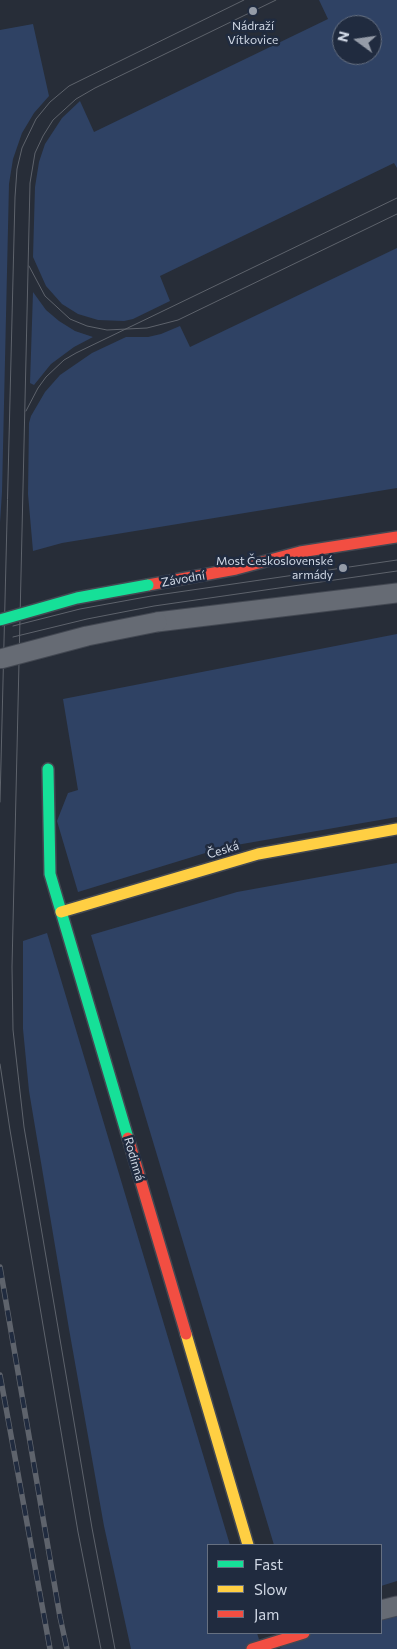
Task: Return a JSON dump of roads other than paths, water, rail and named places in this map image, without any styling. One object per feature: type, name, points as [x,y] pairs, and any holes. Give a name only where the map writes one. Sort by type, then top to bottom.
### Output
[{"type":"street","name":"Závodní","points":[[0,620],[77,598],[236,569],[300,552],[397,537]]},
{"type":"street","points":[[0,659],[87,636],[157,622],[397,593]]},
{"type":"street","name":"Rodinná","points":[[48,769],[50,874],[248,1544]]},
{"type":"street","name":"Česká","points":[[61,912],[258,854],[397,829]]},
{"type":"street","points":[[382,1610],[397,1606]]},
{"type":"street","points":[[252,1649],[300,1634]]},
{"type":"tram line","points":[[0,802],[15,197],[17,169],[22,148],[36,119],[50,102],[69,86],[244,0]]},
{"type":"tram line","points":[[115,1649],[92,1528],[24,1127],[13,1030],[12,967],[30,183],[35,153],[43,136],[53,120],[76,99],[276,0]]},
{"type":"tram line","points":[[26,411],[46,377],[64,360],[76,353],[397,198]]},
{"type":"tram line","points":[[29,266],[45,296],[70,319],[87,326],[107,330],[147,328],[178,320],[397,214]]},
{"type":"tram line","points":[[13,626],[80,609],[151,596],[397,560]]},
{"type":"tram line","points":[[13,637],[87,619],[154,606],[397,571]]},
{"type":"tram line","points":[[0,1064],[78,1532],[101,1649]]},
{"type":"railway","points":[[0,1267],[67,1649]]},
{"type":"railway","points":[[0,1375],[50,1649]]},
{"type":"place","name":"Nádraží Vítkovice","points":[[253,11]]},
{"type":"place","name":"Most Československé armády","points":[[343,568]]}]
